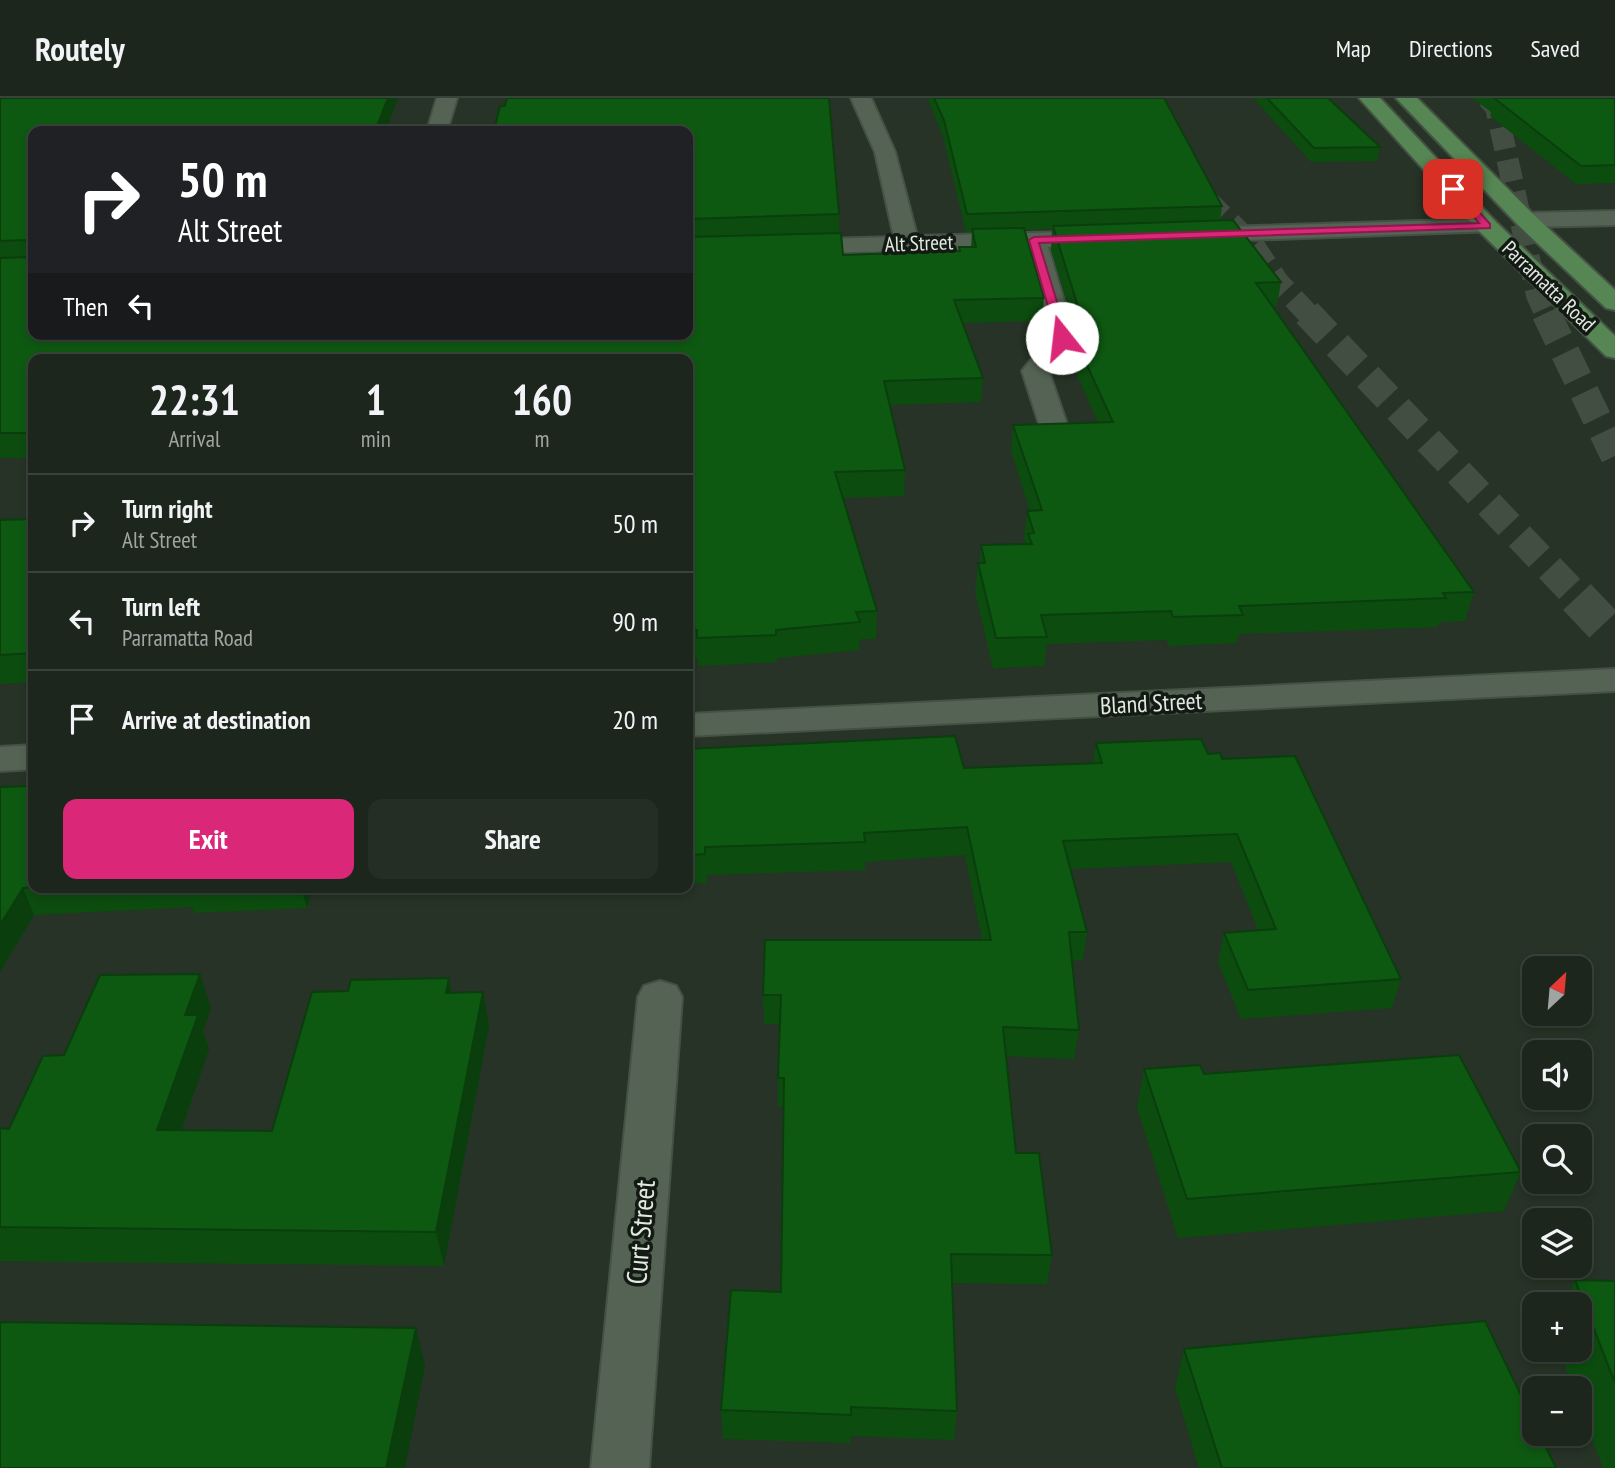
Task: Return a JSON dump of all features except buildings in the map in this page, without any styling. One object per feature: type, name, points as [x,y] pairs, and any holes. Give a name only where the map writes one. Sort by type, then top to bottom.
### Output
[{"type":"main road","name":"Parramatta Road","points":[[1369,98],[1487,226],[1615,350]]},
{"type":"main road","name":"Parramatta Road","points":[[1406,98],[1526,220],[1615,303]]},
{"type":"street","points":[[439,126],[447,98]]},
{"type":"street","points":[[861,98],[885,152],[906,236],[904,244]]},
{"type":"street","points":[[1526,220],[1615,218]]},
{"type":"street","points":[[1170,236],[1487,226]]},
{"type":"street","name":"Alt Street","points":[[693,250],[1129,237]]},
{"type":"street","points":[[1034,240],[1062,338],[1035,371],[1056,433]]},
{"type":"street","name":"Bland Street","points":[[693,725],[1615,680]]},
{"type":"street","points":[[0,758],[28,757]]},
{"type":"street","name":"Curt Street","points":[[620,1468],[660,997]]},
{"type":"tunnel","points":[[1488,98],[1496,107],[1537,295],[1546,315]]},
{"type":"tunnel","points":[[1183,177],[1254,246],[1278,282],[1309,315]]},
{"type":"tunnel","points":[[1307,313],[1579,599]]},
{"type":"tunnel","points":[[1546,313],[1615,456]]},
{"type":"tunnel","points":[[1577,597],[1615,637]]},
{"type":"route","points":[[1062,338],[1034,240],[1487,226],[1453,189]]}]
